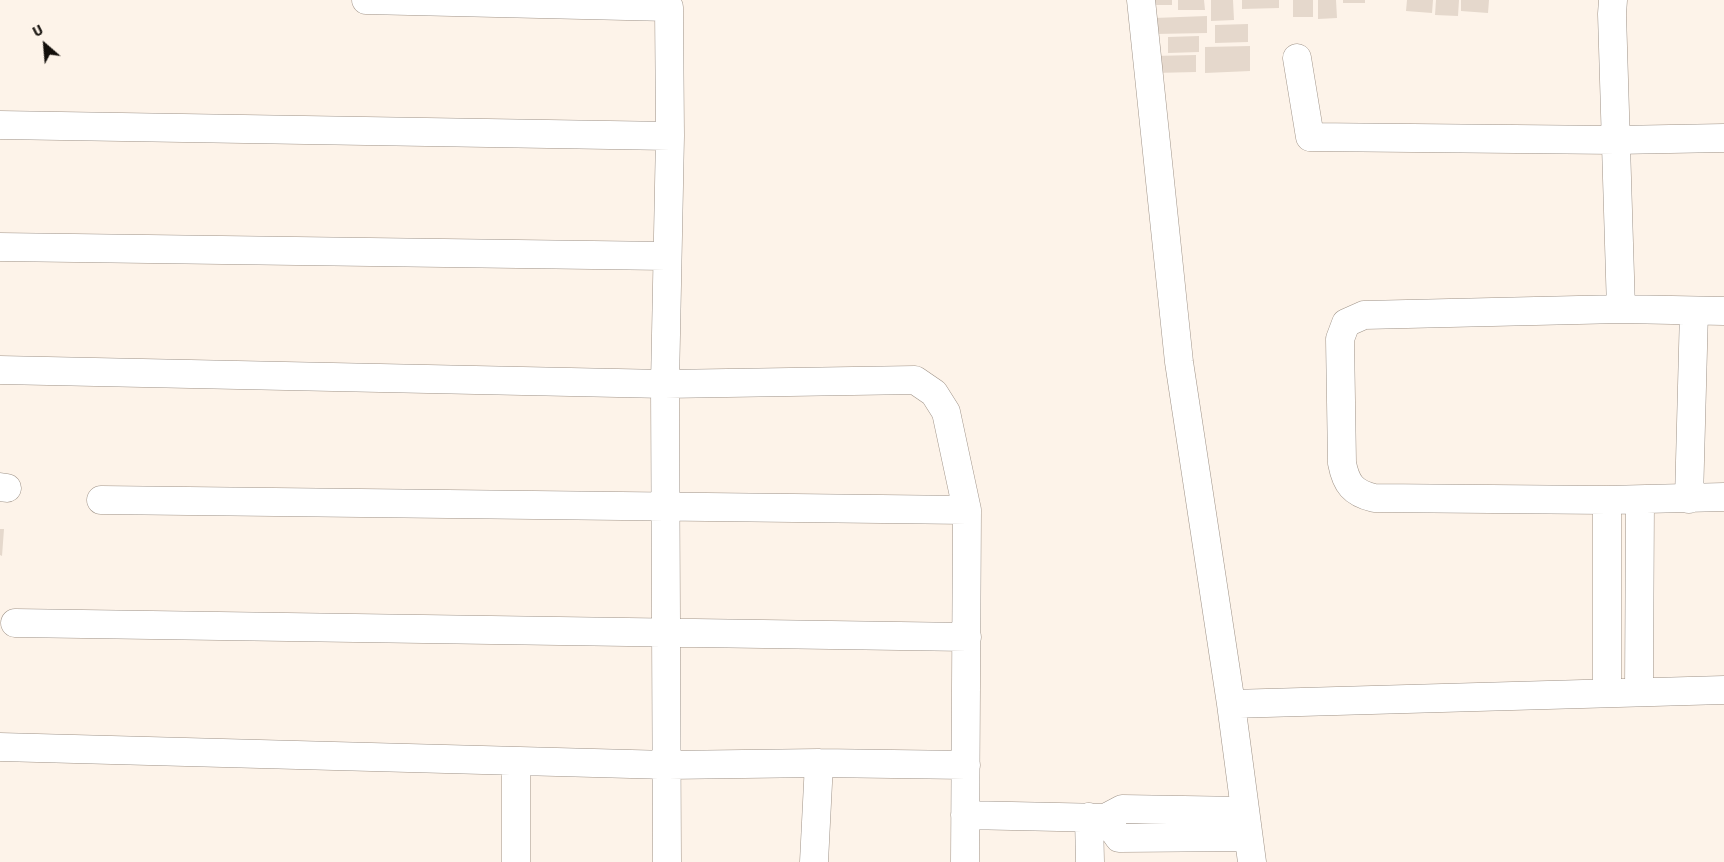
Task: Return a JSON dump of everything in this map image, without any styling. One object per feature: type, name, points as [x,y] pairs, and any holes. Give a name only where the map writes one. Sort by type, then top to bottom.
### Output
[{"type":"street","points":[[366,0],[669,7],[670,136],[666,256],[665,384],[667,862]]},
{"type":"street","points":[[965,815],[1097,817],[1122,809],[1248,837],[1231,704],[1179,362],[1141,0]]},
{"type":"street","points":[[1614,0],[1612,14],[1621,309]]},
{"type":"street","points":[[1297,58],[1310,137],[1616,140],[1724,138]]},
{"type":"street","points":[[0,125],[670,136]]},
{"type":"street","points":[[0,247],[666,256]]},
{"type":"street","points":[[1724,311],[1621,309],[1364,315],[1346,323],[1340,338],[1342,463],[1344,476],[1350,486],[1359,494],[1374,498],[1607,500],[1724,497]]},
{"type":"street","points":[[1689,499],[1694,311]]},
{"type":"street","points":[[0,370],[665,384],[915,380],[934,393],[946,412],[967,510],[965,862]]},
{"type":"street","points":[[101,500],[967,510]]},
{"type":"street","points":[[1607,500],[1607,692]]},
{"type":"street","points":[[1639,691],[1640,500]]},
{"type":"street","points":[[15,623],[966,637]]},
{"type":"street","points":[[1231,704],[1724,690]]},
{"type":"street","points":[[0,747],[668,765],[818,763],[966,765]]},
{"type":"street","points":[[516,761],[516,862]]},
{"type":"street","points":[[814,862],[818,763]]},
{"type":"street","points":[[1090,862],[1097,817]]},
{"type":"building","points":[[1146,0],[1172,0],[1172,5],[1147,5]]},
{"type":"building","points":[[1178,0],[1204,0],[1205,10],[1178,10]]},
{"type":"building","points":[[1211,0],[1233,0],[1234,20],[1211,21]]},
{"type":"building","points":[[1242,0],[1279,0],[1279,8],[1242,9]]},
{"type":"building","points":[[1293,0],[1313,0],[1313,17],[1293,17]]},
{"type":"building","points":[[1318,0],[1336,0],[1337,18],[1318,19]]},
{"type":"building","points":[[1343,0],[1365,0],[1365,3],[1343,3]]},
{"type":"building","points":[[1407,0],[1433,0],[1432,13],[1406,11]]},
{"type":"building","points":[[1436,0],[1459,0],[1458,16],[1435,15]]},
{"type":"building","points":[[1461,0],[1489,0],[1488,13],[1461,11]]},
{"type":"building","points":[[1207,16],[1207,33],[1155,34],[1154,18]]},
{"type":"building","points":[[1248,24],[1248,42],[1215,43],[1215,25]]},
{"type":"building","points":[[1199,36],[1199,52],[1168,53],[1168,37]]},
{"type":"building","points":[[1250,46],[1250,71],[1205,73],[1205,47]]},
{"type":"building","points":[[1196,55],[1196,72],[1154,73],[1154,56]]},
{"type":"building","points":[[0,529],[4,529],[2,556],[0,555]]}]
